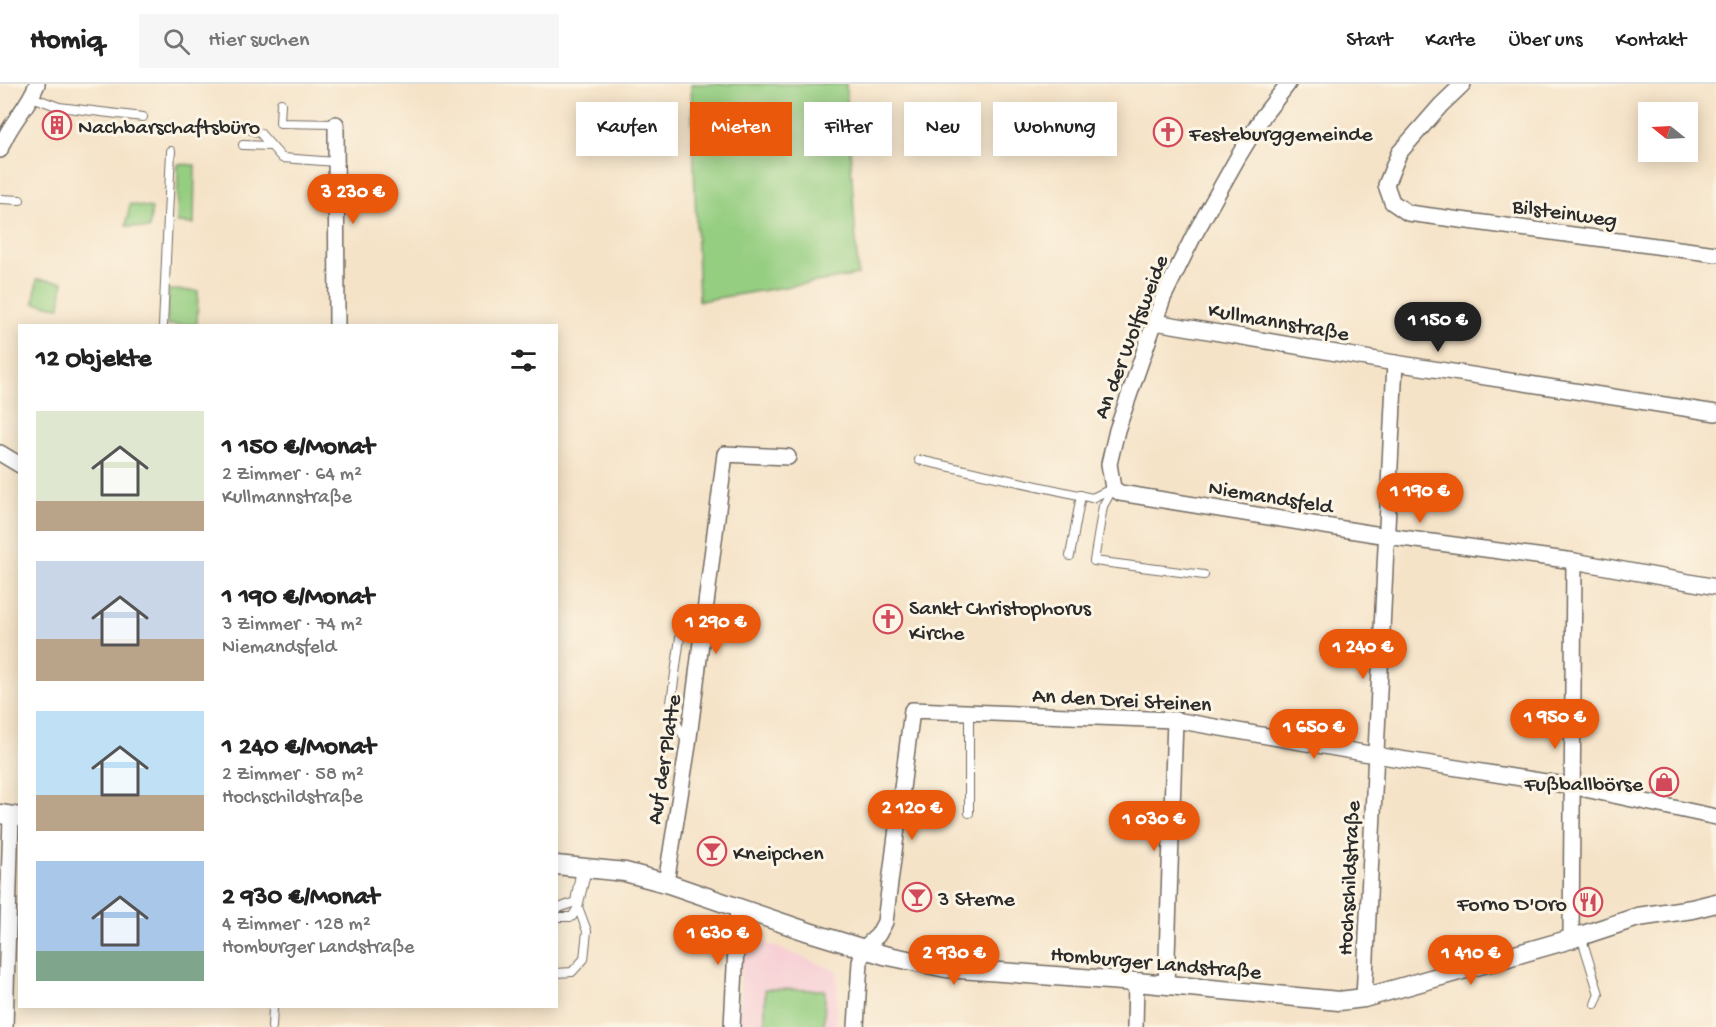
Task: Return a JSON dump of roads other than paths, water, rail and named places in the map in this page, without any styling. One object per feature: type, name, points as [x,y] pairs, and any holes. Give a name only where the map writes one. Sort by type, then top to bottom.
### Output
[{"type":"street","name":"An der Wolfsweide","points":[[1113,488],[1108,464],[1121,419],[1163,298],[1204,217],[1263,116],[1288,84]]},
{"type":"street","name":"Bilsteinweg","points":[[1463,84],[1441,105],[1399,153],[1386,186],[1392,202],[1408,213],[1716,254]]},
{"type":"street","points":[[0,150],[3,138],[34,91]]},
{"type":"street","points":[[336,124],[337,324]]},
{"type":"street","name":"Kullmannstraße","points":[[1155,322],[1395,363],[1716,413]]},
{"type":"street","name":"Hochschildstraße","points":[[1364,998],[1395,363]]},
{"type":"street","points":[[0,453],[18,464]]},
{"type":"street","name":"Auf der Platte","points":[[666,883],[688,745],[725,454],[788,457]]},
{"type":"street","name":"Niemandsfeld","points":[[1113,488],[1120,494],[1387,536],[1574,561],[1716,587]]},
{"type":"street","points":[[1574,561],[1571,786],[1576,937]]},
{"type":"street","name":"An den Drei Steinen","points":[[864,948],[878,935],[885,922],[912,710],[1175,720],[1571,786],[1716,817]]},
{"type":"street","points":[[1166,986],[1175,720]]},
{"type":"street","points":[[6,1027],[3,1003],[10,816]]},
{"type":"street","name":"Homburger Landstraße","points":[[558,865],[625,872],[666,883],[884,955],[946,968],[1136,982],[1339,1001],[1364,998],[1638,918],[1716,903]]},
{"type":"street","points":[[732,1027],[738,908]]},
{"type":"street","points":[[856,1027],[860,962],[864,948]]},
{"type":"street","points":[[1135,1027],[1136,982]]},
{"type":"lane","points":[[34,91],[59,107],[143,117]]},
{"type":"lane","points":[[281,103],[280,123],[336,124]]},
{"type":"lane","points":[[243,127],[260,133],[282,158],[336,162]]},
{"type":"lane","points":[[243,145],[271,146]]},
{"type":"lane","points":[[163,324],[171,151]]},
{"type":"lane","points":[[0,199],[20,200]]},
{"type":"lane","points":[[919,460],[1092,498],[1113,488]]},
{"type":"lane","points":[[1113,488],[1103,506],[1094,561],[1204,575]]},
{"type":"lane","points":[[1070,556],[1081,495]]},
{"type":"lane","points":[[681,630],[670,710],[688,745]]},
{"type":"lane","points":[[969,712],[969,813]]},
{"type":"lane","points":[[558,973],[572,972],[584,959],[587,931],[579,908],[584,868]]},
{"type":"lane","points":[[558,908],[575,902],[584,868]]},
{"type":"lane","points":[[558,917],[572,917],[579,908]]},
{"type":"lane","points":[[1576,937],[1599,994],[1595,1004]]},
{"type":"lane","points":[[272,1027],[273,1008]]},
{"type":"place","name":"Nachbarschaftsbüro","points":[[57,125]]},
{"type":"place","name":"Festeburggemeinde","points":[[1168,132]]},
{"type":"place","name":"Sankt Christophorus Kirche","points":[[888,619]]},
{"type":"place","name":"Fußballbörse","points":[[1664,782]]},
{"type":"place","name":"Kneipchen","points":[[712,851]]},
{"type":"place","name":"3 Sterne","points":[[917,897]]},
{"type":"place","name":"Forno D'Oro","points":[[1588,902]]}]
